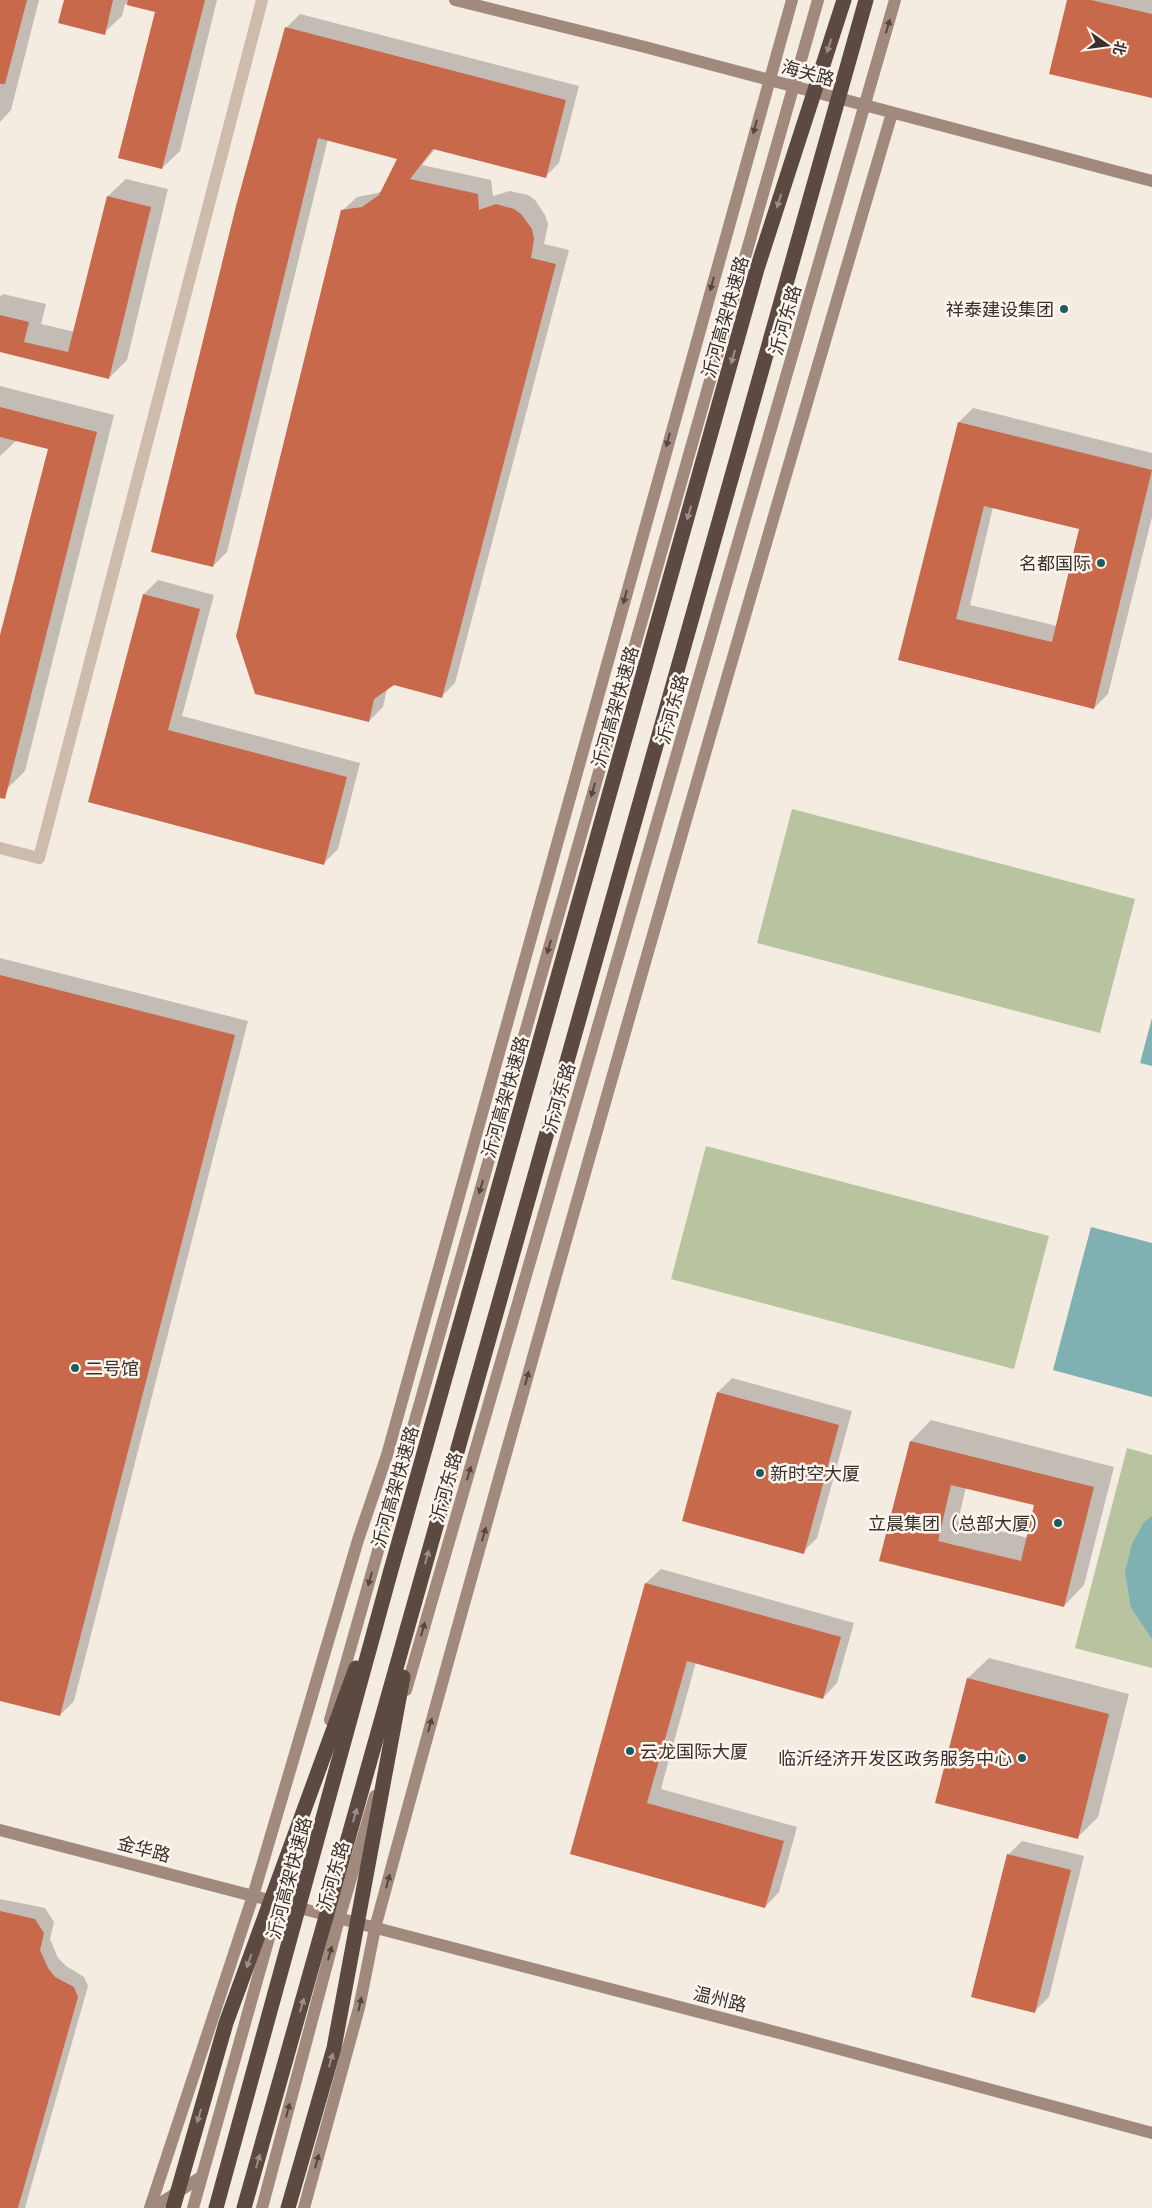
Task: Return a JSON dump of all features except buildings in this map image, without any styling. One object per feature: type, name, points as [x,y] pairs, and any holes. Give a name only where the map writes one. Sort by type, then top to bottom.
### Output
[{"type":"highway","name":"沂河高架快速路","points":[[216,2208],[266,2032],[391,1570],[755,279],[844,0]]},
{"type":"highway","points":[[244,2208],[866,0]]},
{"type":"highway","points":[[173,2208],[226,2023],[391,1570]]},
{"type":"highway","points":[[288,2208],[334,2048],[420,1582]]},
{"type":"main road","name":"海关路","points":[[455,0],[1152,181]]},
{"type":"main road","points":[[152,2208],[253,1896],[358,1540],[387,1456],[768,80],[792,0]]},
{"type":"main road","points":[[192,2208],[818,0]]},
{"type":"main road","name":"沂河东路","points":[[262,2208],[339,1919],[895,0]]},
{"type":"main road","points":[[304,2208],[359,2008],[375,1928],[557,1267],[701,762],[892,113]]},
{"type":"main road","points":[[400,1406],[432,1361]]},
{"type":"main road","name":"金华路","points":[[0,1830],[279,1902]]},
{"type":"main road","name":"温州路","points":[[279,1902],[1152,2133]]},
{"type":"main road","points":[[152,2208],[201,2177]]},
{"type":"street","points":[[0,848],[39,858],[262,0]]},
{"type":"green space","points":[[792,809],[1135,899],[1100,1033],[757,943]]},
{"type":"green space","points":[[706,1146],[1049,1236],[1014,1369],[671,1279]]},
{"type":"green space","points":[[1127,1448],[1152,1455],[1152,1668],[1075,1648]]},
{"type":"water","points":[[1152,1018],[1152,1066],[1140,1063]]},
{"type":"water","points":[[1091,1227],[1152,1243],[1152,1397],[1053,1370]]},
{"type":"water","points":[[1152,1516],[1152,1639],[1131,1608],[1125,1572],[1132,1544],[1144,1522]]},
{"type":"place","name":"祥泰建设集团","points":[[1064,309]]},
{"type":"place","name":"名都国际","points":[[1101,563]]},
{"type":"place","name":"二号馆","points":[[75,1368]]},
{"type":"place","name":"新时空大厦","points":[[760,1473]]},
{"type":"place","name":"立晨集团（总部大厦）","points":[[1058,1523]]},
{"type":"place","name":"云龙国际大厦","points":[[630,1751]]},
{"type":"place","name":"临沂经济开发区政务服务中心","points":[[1022,1758]]}]
